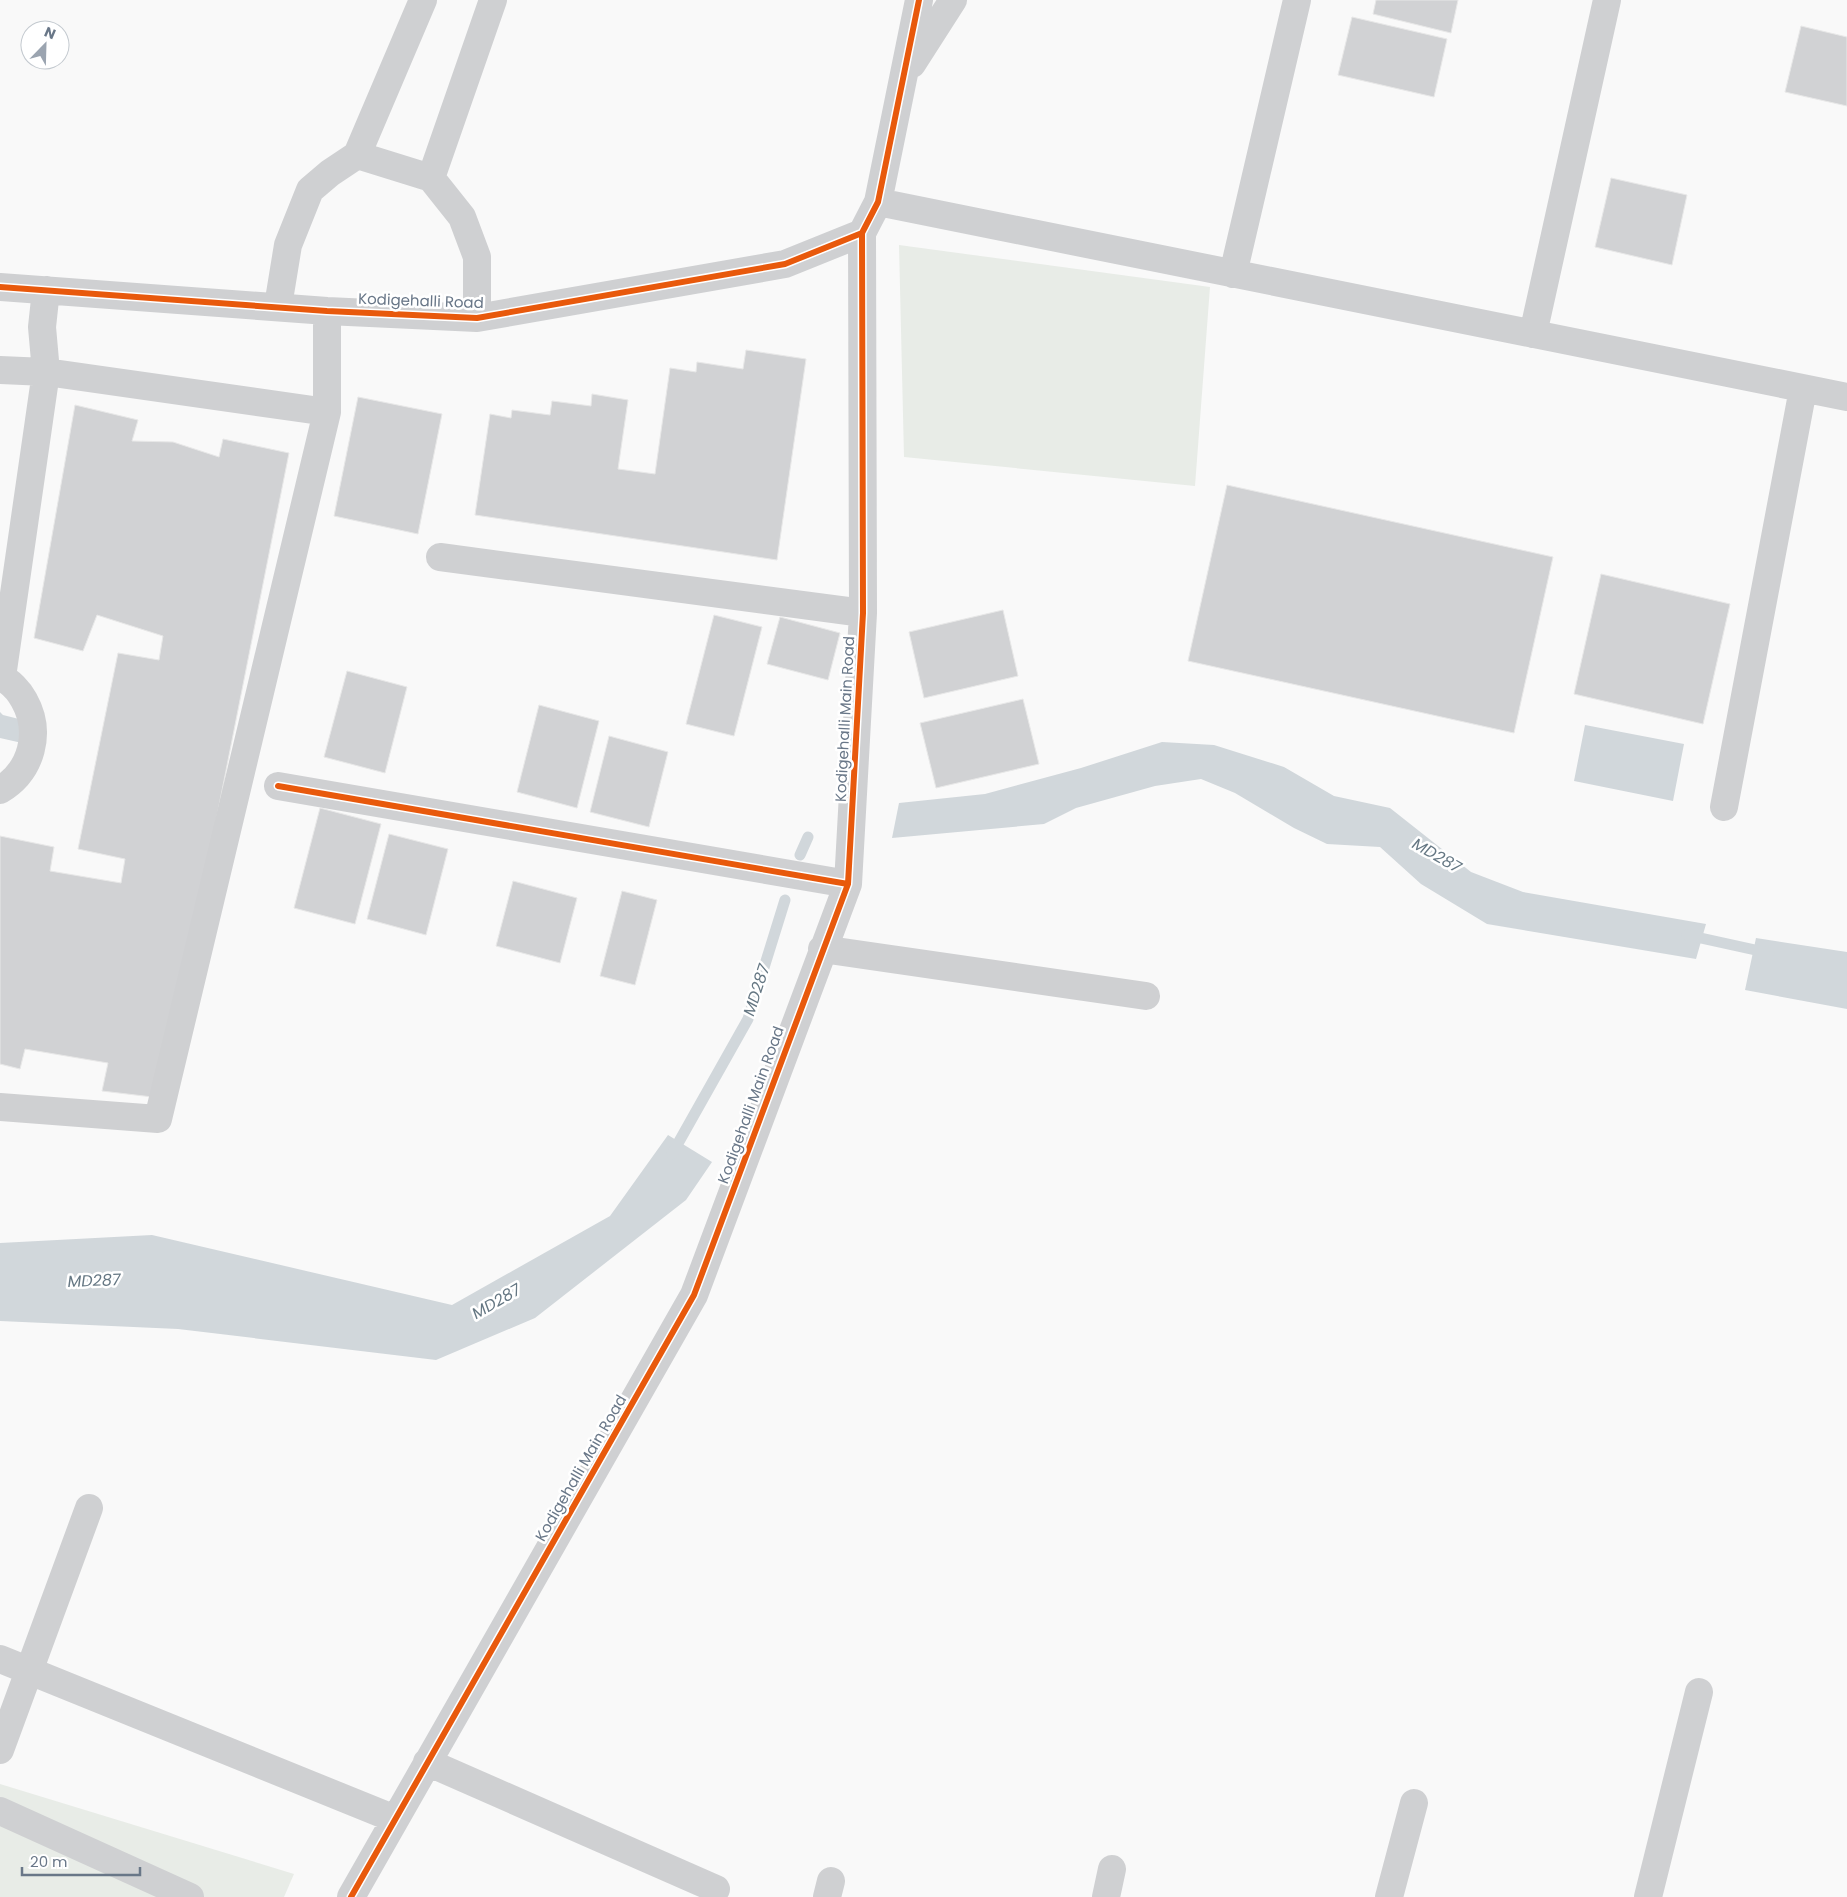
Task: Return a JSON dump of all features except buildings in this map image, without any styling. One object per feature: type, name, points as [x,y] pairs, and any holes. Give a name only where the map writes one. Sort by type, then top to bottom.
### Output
[{"type":"street","points":[[278,306],[288,245],[310,190],[330,173],[357,156],[423,0]]},
{"type":"street","points":[[431,178],[494,0]]},
{"type":"street","points":[[862,233],[878,202],[919,0]]},
{"type":"street","points":[[903,78],[953,0]]},
{"type":"street","points":[[1233,274],[1297,0]]},
{"type":"street","points":[[1533,334],[1607,0]]},
{"type":"street","points":[[357,156],[431,178],[462,217],[478,257],[476,318]]},
{"type":"street","points":[[878,202],[1847,397]]},
{"type":"street","name":"Kodigehalli Road","points":[[0,287],[327,310],[476,318],[785,264],[862,233]]},
{"type":"street","name":"Kodigehalli Main Road","points":[[351,1897],[694,1296],[848,884],[863,613],[862,233]]},
{"type":"street","points":[[0,790],[19,775],[31,755],[34,734],[27,705],[19,692],[1,677],[46,372],[42,327],[46,290]]},
{"type":"street","points":[[0,1107],[158,1120],[327,412],[327,310]]},
{"type":"street","points":[[0,370],[46,372],[327,412]]},
{"type":"street","points":[[1724,807],[1803,389]]},
{"type":"street","points":[[440,557],[863,613]]},
{"type":"street","points":[[278,786],[848,884]]},
{"type":"street","points":[[822,950],[1146,996]]},
{"type":"street","points":[[0,1750],[89,1508]]},
{"type":"street","points":[[0,1659],[395,1819]]},
{"type":"street","points":[[1648,1897],[1699,1692]]},
{"type":"street","points":[[427,1762],[716,1889]]},
{"type":"street","points":[[1389,1897],[1414,1803]]},
{"type":"street","points":[[0,1811],[190,1897]]},
{"type":"street","points":[[1106,1897],[1112,1869]]},
{"type":"shaded area","points":[[899,245],[1210,287],[1195,486],[904,457]]},
{"type":"shaded area","points":[[0,1784],[294,1874],[284,1897],[0,1897]]},
{"type":"water","points":[[0,712],[3,715],[27,721],[22,743],[0,738]]},
{"type":"water","points":[[1585,725],[1684,744],[1673,801],[1574,781]]},
{"type":"water","points":[[1162,742],[1214,745],[1284,767],[1334,796],[1390,808],[1471,872],[1523,892],[1706,924],[1696,959],[1487,924],[1421,884],[1380,847],[1327,844],[1294,828],[1235,793],[1201,779],[1155,786],[1076,808],[1044,824],[892,838],[899,803],[985,794],[1081,768]]},
{"type":"water","points":[[1756,938],[1847,952],[1847,1009],[1745,990]]},
{"type":"water","points":[[668,1135],[712,1162],[686,1200],[535,1318],[436,1360],[178,1329],[0,1321],[0,1243],[152,1235],[452,1305],[610,1216]]},
{"type":"waterway","points":[[800,855],[808,837]]},
{"type":"waterway","name":"MD287","points":[[672,1154],[748,1019],[785,900]]},
{"type":"waterway","name":"MD287","points":[[1687,935],[1769,953]]},
{"type":"cycle path","points":[[351,1897],[694,1295],[848,884],[863,613],[862,233],[878,202],[919,0]]},
{"type":"cycle path","points":[[0,287],[327,311],[477,318],[785,264],[862,233]]},
{"type":"cycle path","points":[[278,786],[848,884]]}]
